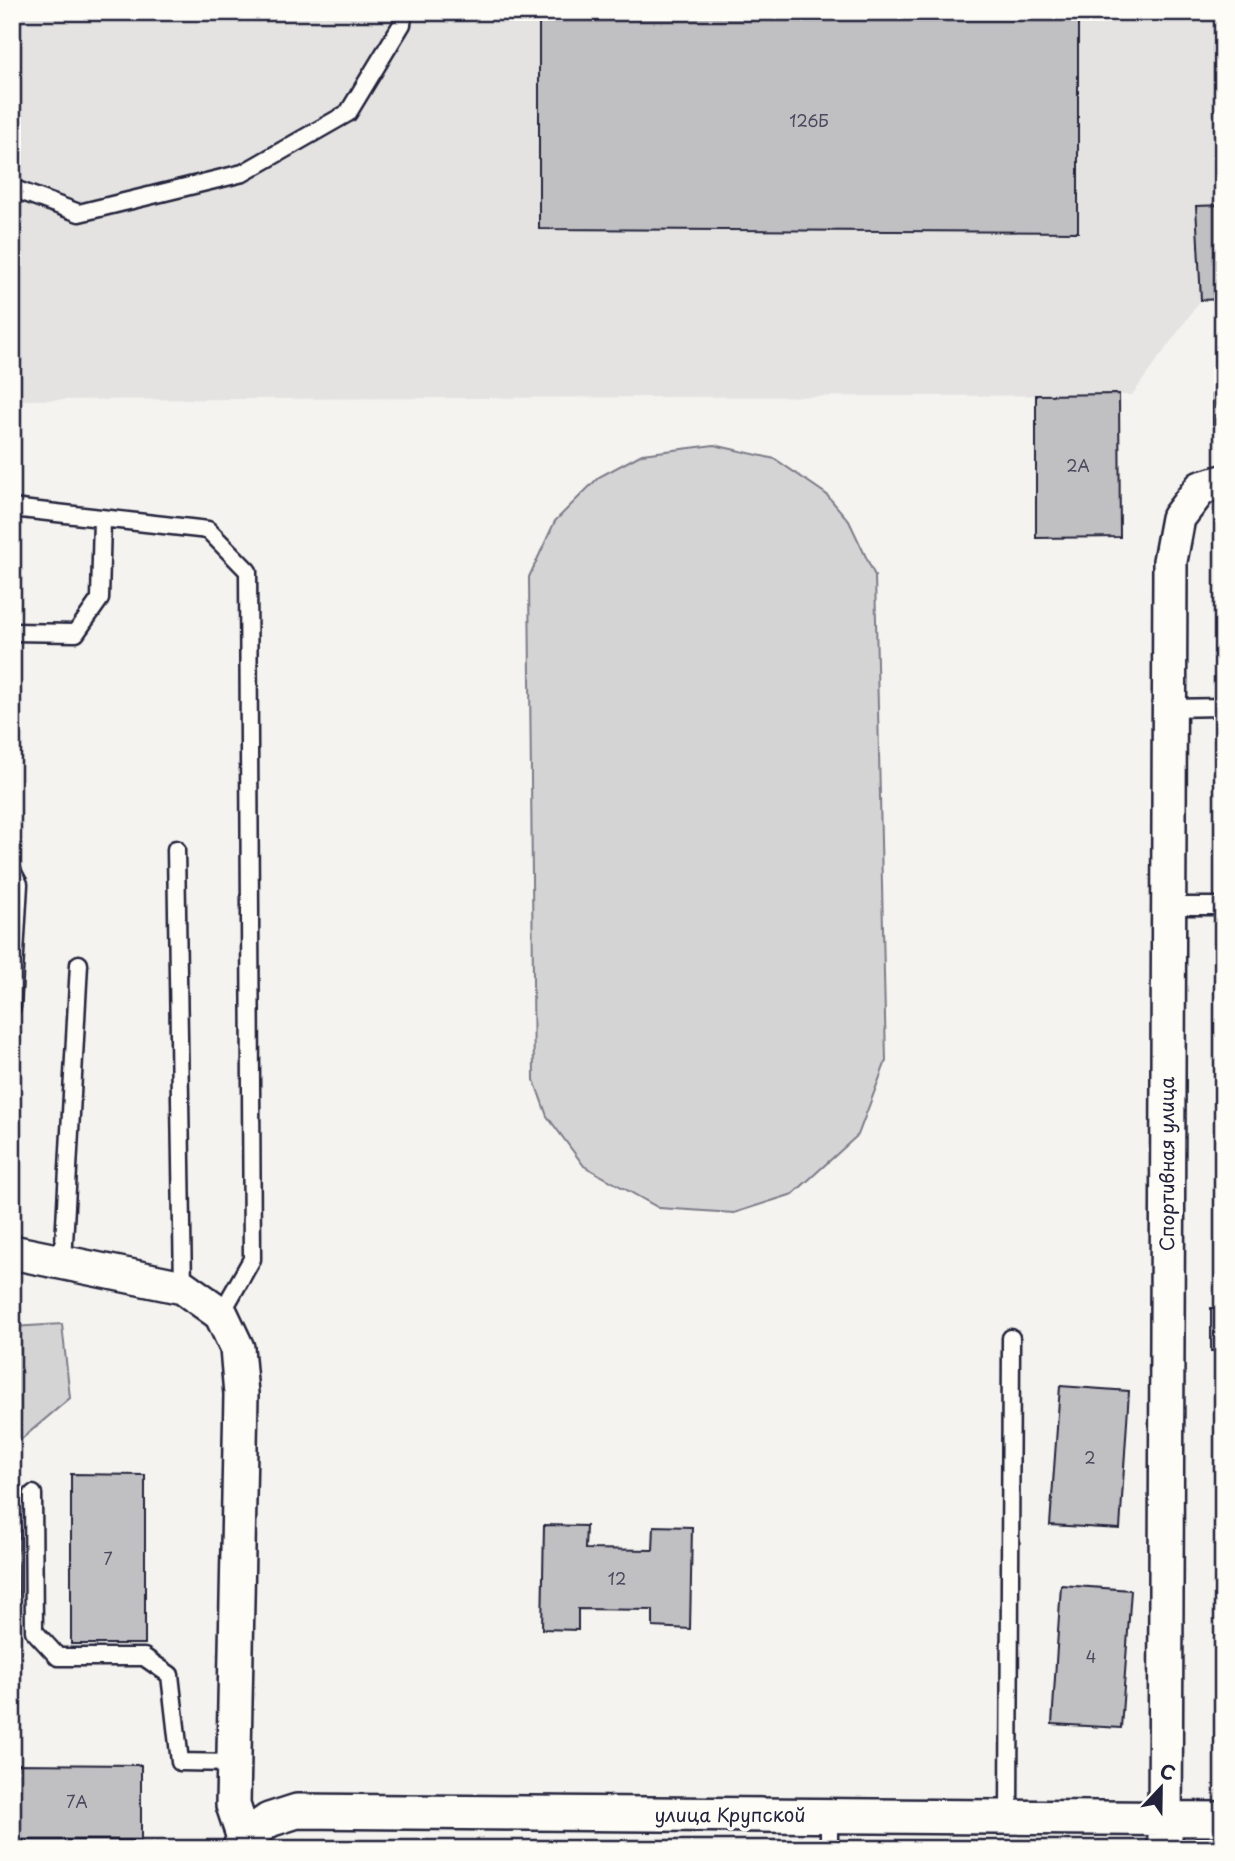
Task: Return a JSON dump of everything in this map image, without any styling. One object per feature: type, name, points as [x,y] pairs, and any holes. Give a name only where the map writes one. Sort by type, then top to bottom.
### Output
[{"type":"street","name":"Спортивная улица","points":[[1165,1834],[1170,561],[1178,518],[1212,485]]},
{"type":"street","points":[[12,1252],[184,1287],[221,1314],[237,1348],[241,1394],[233,1805],[242,1844]]},
{"type":"street","name":"улица Крупской","points":[[242,1844],[269,1820],[297,1811],[1009,1818],[1165,1834],[1223,1819]]},
{"type":"lane","points":[[12,188],[79,213],[243,173],[348,113],[402,24],[404,12]]},
{"type":"lane","points":[[12,508],[208,530],[248,571],[252,1259],[221,1314]]},
{"type":"lane","points":[[12,632],[76,632],[100,599],[102,518]]},
{"type":"lane","points":[[1169,708],[1223,707]]},
{"type":"lane","points":[[176,849],[184,1287]]},
{"type":"lane","points":[[12,871],[19,884],[12,1007]]},
{"type":"lane","points":[[1168,906],[1223,906]]},
{"type":"lane","points":[[62,1262],[79,964]]},
{"type":"lane","points":[[1009,1818],[1011,1338]]},
{"type":"lane","points":[[33,1494],[34,1631],[58,1657],[144,1657],[170,1675],[180,1762],[234,1763]]},
{"type":"lane","points":[[829,1815],[829,1849]]},
{"type":"shaded area","points":[[12,12],[1223,12],[1223,299],[1201,300],[1132,395],[12,400]]},
{"type":"shaded area","points":[[714,445],[775,459],[826,494],[849,521],[875,576],[886,1061],[858,1135],[793,1194],[734,1213],[659,1208],[584,1166],[547,1116],[534,1080],[529,577],[555,521],[599,477],[642,454]]},
{"type":"shaded area","points":[[62,1324],[70,1398],[12,1447],[12,1327]]},
{"type":"building","points":[[539,12],[1078,12],[1078,232],[539,229]]},
{"type":"building","points":[[1223,205],[1223,299],[1201,300],[1196,206]]},
{"type":"building","points":[[1213,359],[1223,359],[1223,424],[1213,424]]},
{"type":"building","points":[[1119,394],[1120,537],[1036,538],[1036,395]]},
{"type":"building","points":[[1211,1308],[1223,1308],[1223,1351],[1211,1351]]},
{"type":"building","points":[[1060,1386],[1129,1391],[1120,1529],[1050,1525]]},
{"type":"building","points":[[71,1474],[145,1475],[145,1644],[71,1644]]},
{"type":"building","points":[[12,1488],[20,1488],[18,1697],[12,1697]]},
{"type":"building","points":[[544,1525],[586,1526],[585,1549],[653,1550],[654,1526],[692,1527],[690,1629],[653,1627],[653,1610],[578,1609],[578,1630],[542,1629]]},
{"type":"building","points":[[1061,1585],[1131,1590],[1121,1728],[1052,1724]]},
{"type":"building","points":[[12,1764],[141,1765],[141,1840],[12,1840]]}]
